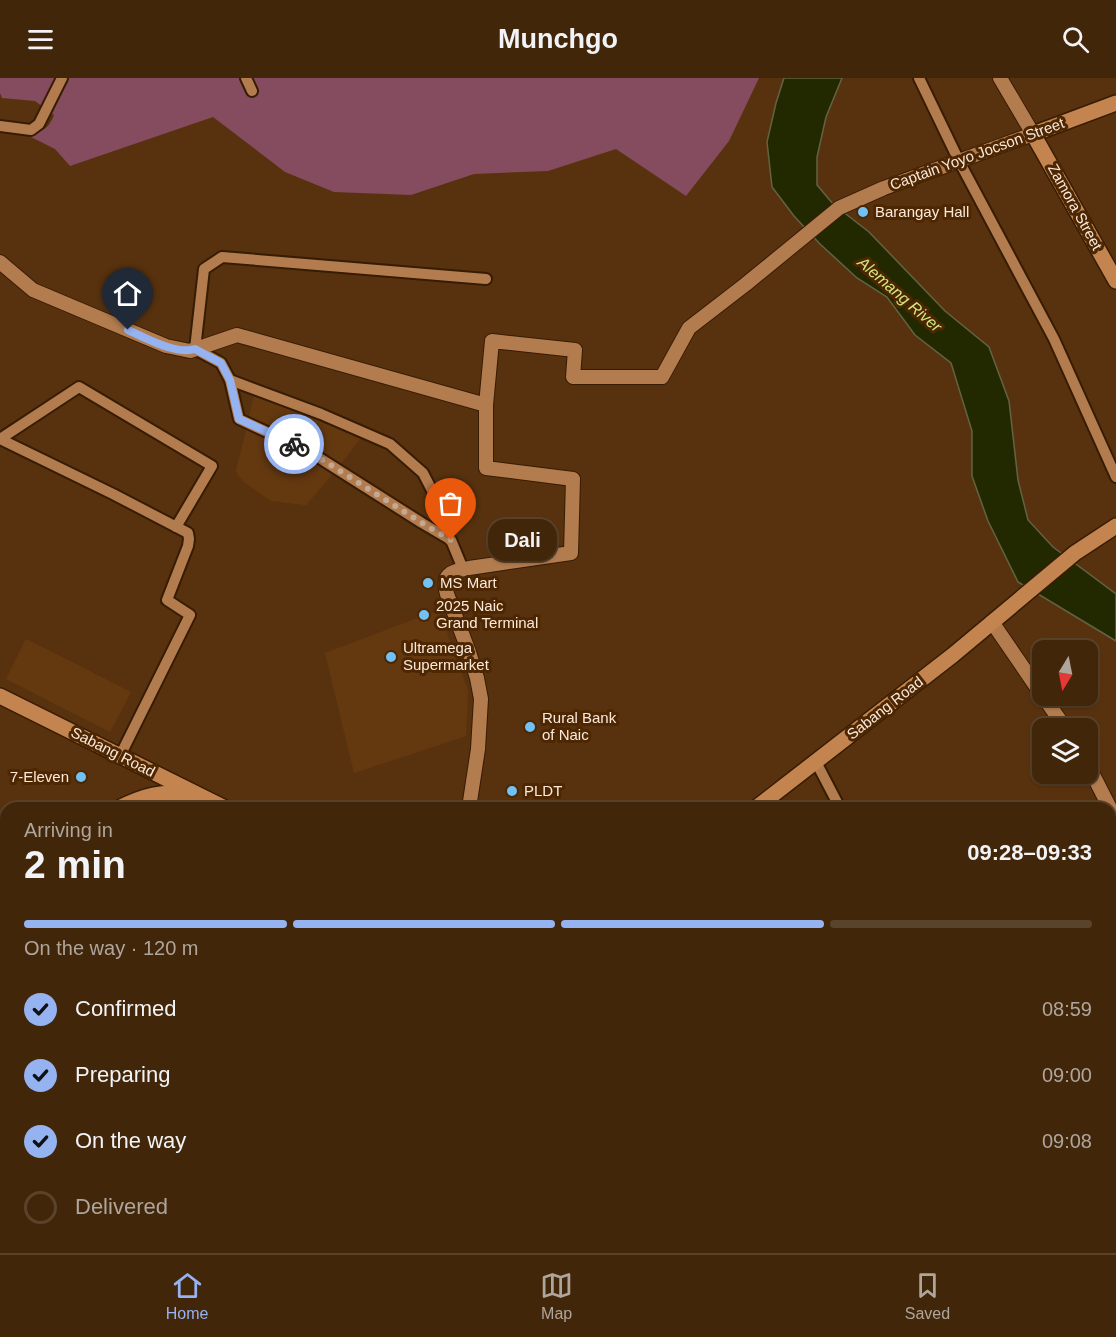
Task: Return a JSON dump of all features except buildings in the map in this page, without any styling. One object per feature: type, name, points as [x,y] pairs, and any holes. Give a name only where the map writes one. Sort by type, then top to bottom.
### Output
[{"type":"main road","name":"Captain Yoyo Jocson Street","points":[[1033,134],[1116,103]]},
{"type":"main road","name":"Zamora Street","points":[[1033,134],[1116,281]]},
{"type":"main road","name":"Sabang Road","points":[[764,802],[953,655],[1075,552],[1116,526]]},
{"type":"main road","name":"Sabang Road","points":[[0,696],[212,802]]},
{"type":"main road","points":[[140,802],[148,796],[171,793],[207,800]]},
{"type":"street","points":[[0,126],[31,130],[39,124],[62,78]]},
{"type":"street","points":[[246,78],[252,91]]},
{"type":"street","points":[[919,78],[958,161],[1054,339],[1116,477]]},
{"type":"street","points":[[1000,78],[1033,134]]},
{"type":"street","name":"Captain Yoyo Jocson Street","points":[[486,405],[492,341],[575,350],[573,377],[662,377],[688,328],[839,208],[884,188],[1033,134]]},
{"type":"street","points":[[195,349],[204,269],[222,257],[486,279]]},
{"type":"street","points":[[0,262],[33,290],[166,346],[189,351],[237,335],[486,405],[486,468],[573,479],[571,553],[463,569],[447,576],[444,585],[477,678],[481,699],[478,749],[470,802]]},
{"type":"street","points":[[195,349],[221,363],[230,380],[239,419],[310,452],[450,540]]},
{"type":"street","points":[[230,380],[321,414],[390,444],[423,473],[439,504],[450,540],[463,569]]},
{"type":"street","points":[[0,439],[78,387],[212,466],[176,527]]},
{"type":"street","points":[[0,439],[188,533],[188,546],[167,600],[190,615],[120,756]]},
{"type":"street","points":[[992,622],[1032,680]]},
{"type":"street","points":[[816,762],[837,802]]},
{"type":"street","points":[[1098,784],[1107,802]]},
{"type":"shaded area","points":[[0,78],[759,78],[729,141],[686,196],[616,149],[548,171],[474,174],[411,195],[334,192],[285,172],[213,117],[70,166],[55,149],[29,136],[47,127],[54,115],[35,101],[2,98]]},
{"type":"shaded area","points":[[255,389],[365,433],[306,505],[271,501],[245,483],[237,474],[236,470]]},
{"type":"shaded area","points":[[439,610],[468,691],[466,736],[354,773],[325,653]]},
{"type":"shaded area","points":[[26,639],[131,692],[110,732],[6,679]]},
{"type":"water","name":"Alemang River","points":[[784,78],[842,78],[826,117],[817,157],[817,185],[833,204],[869,232],[945,311],[989,347],[1009,401],[1018,480],[1028,520],[1053,547],[1116,594],[1116,641],[1018,582],[988,521],[972,476],[972,431],[951,363],[915,335],[887,297],[857,278],[820,244],[794,216],[772,187],[767,142]]},
{"type":"way so far","points":[[294,444],[451,540]]},
{"type":"place","name":"Barangay Hall","points":[[863,212]]},
{"type":"place","name":"Dali","points":[[451,540]]},
{"type":"place","name":"MS Mart","points":[[428,583]]},
{"type":"place","name":"2025 Naic Grand Terminal","points":[[424,615]]},
{"type":"place","name":"Ultramega Supermarket","points":[[391,657]]},
{"type":"place","name":"Rural Bank of Naic","points":[[530,727]]},
{"type":"place","name":"7-Eleven","points":[[81,777]]},
{"type":"place","name":"PLDT","points":[[512,791]]},
{"type":"route","points":[[128,330],[166,346],[189,351],[195,349],[221,363],[230,380],[239,419],[294,444]]}]
